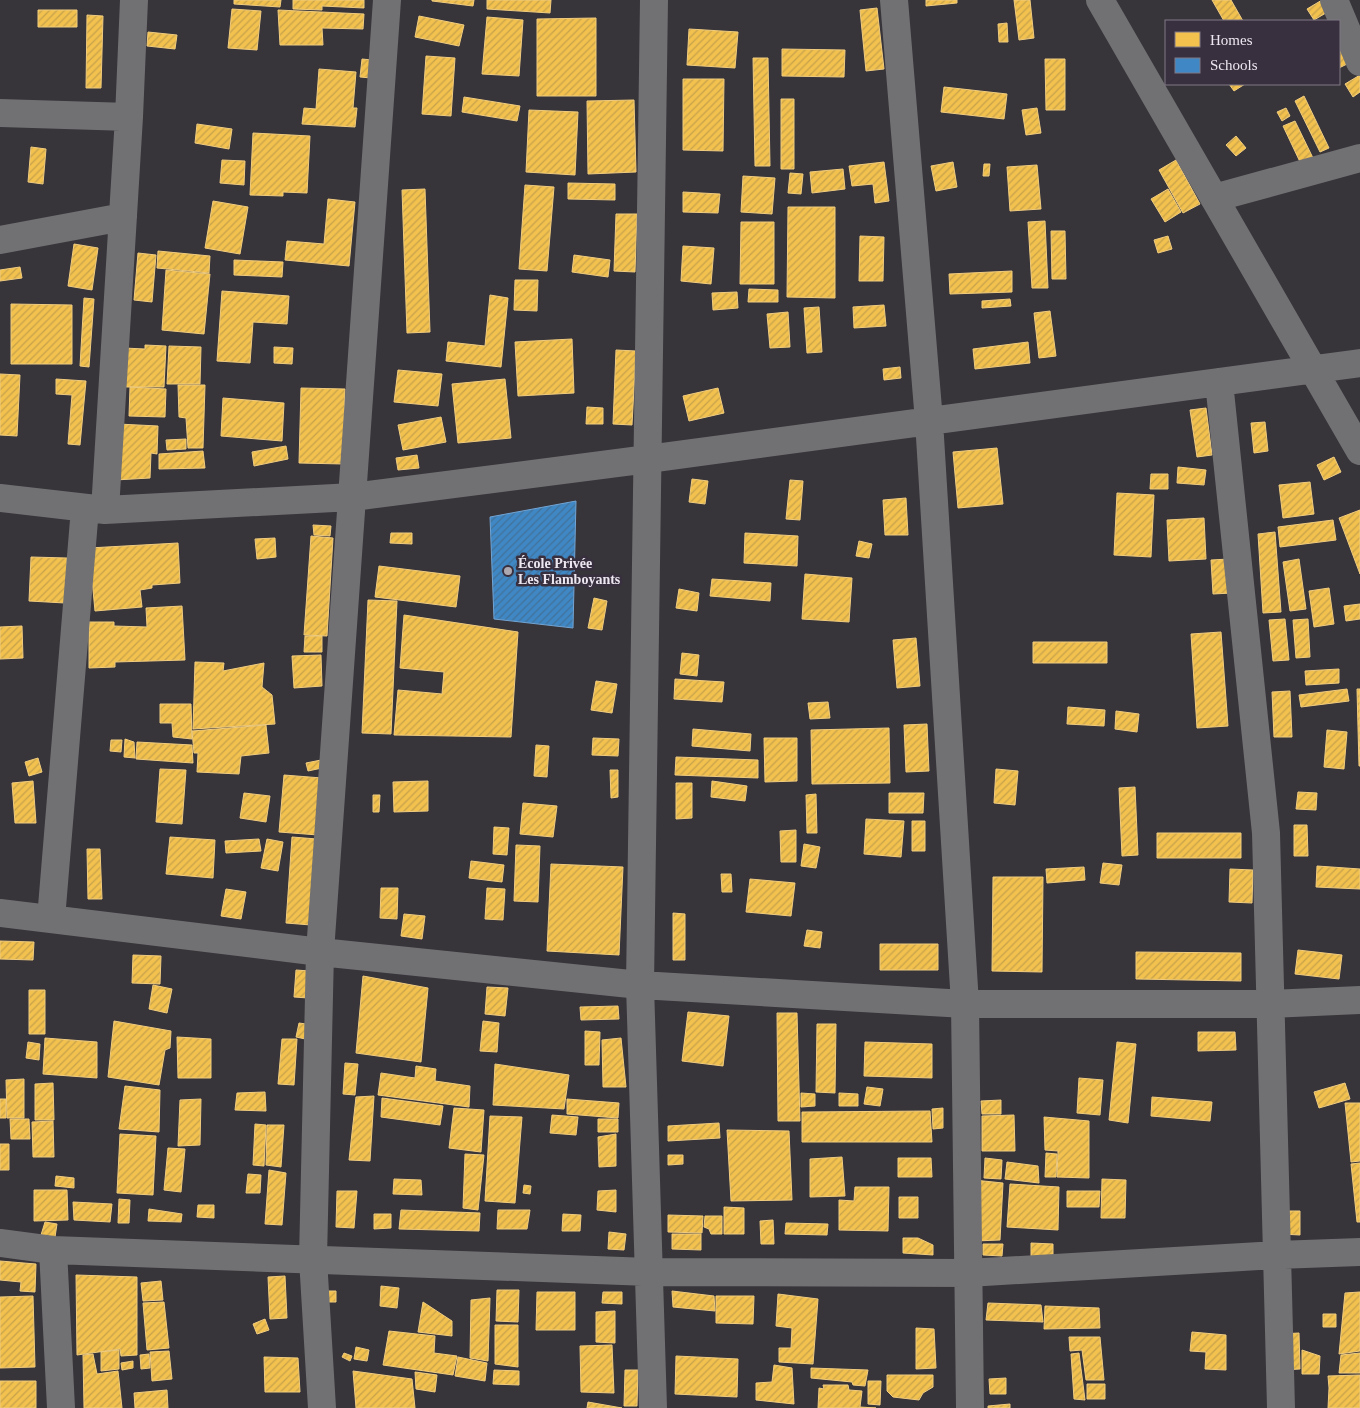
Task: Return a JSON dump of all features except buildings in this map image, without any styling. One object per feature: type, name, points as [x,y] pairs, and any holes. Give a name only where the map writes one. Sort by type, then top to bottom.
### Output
[{"type":"street","points":[[52,919],[95,509],[123,217],[134,0]]},
{"type":"street","points":[[322,1408],[313,1259],[320,952],[388,0]]},
{"type":"street","points":[[653,1408],[640,986],[654,0]]},
{"type":"street","points":[[894,0],[929,421],[965,1004],[970,1408]]},
{"type":"street","points":[[1100,0],[1360,451]]},
{"type":"street","points":[[1334,0],[1360,62]]},
{"type":"street","points":[[0,114],[129,117]]},
{"type":"street","points":[[1214,198],[1360,158]]},
{"type":"street","points":[[0,240],[123,217]]},
{"type":"street","points":[[0,498],[95,509],[352,497],[1360,363]]},
{"type":"street","points":[[1219,382],[1266,833],[1281,1408]]},
{"type":"street","points":[[0,913],[320,952],[640,986],[965,1004],[1270,1004],[1360,1000]]},
{"type":"street","points":[[0,1243],[53,1250],[649,1272],[968,1272],[1360,1252]]},
{"type":"street","points":[[53,1250],[61,1408]]},
{"type":"place","name":"École Privée Les Flamboyants","points":[[508,571]]}]
